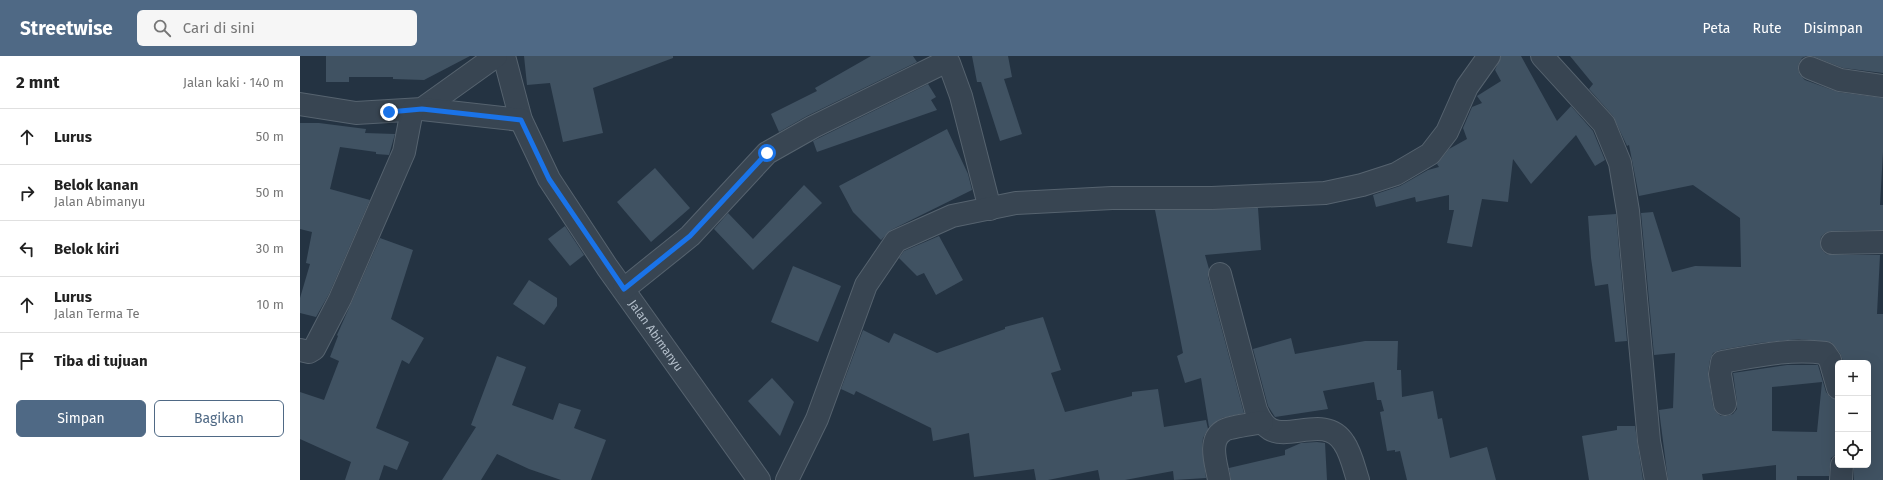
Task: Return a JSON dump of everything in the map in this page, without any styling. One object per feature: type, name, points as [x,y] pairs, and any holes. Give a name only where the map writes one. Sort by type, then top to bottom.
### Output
[{"type":"street","points":[[300,350],[309,352],[314,349],[340,299],[404,152],[417,110],[496,56]]},
{"type":"street","name":"Jalan Abimanyu","points":[[504,56],[521,120],[549,179],[624,289],[759,480]]},
{"type":"street","points":[[787,480],[817,419],[866,285],[896,241],[952,216],[1016,203],[1112,198],[1212,198],[1324,193],[1362,185],[1396,174],[1430,154],[1447,132],[1467,87],[1489,56]]},
{"type":"street","points":[[1542,56],[1604,124],[1620,163],[1628,211],[1648,441],[1656,480]]},
{"type":"street","points":[[624,289],[690,236],[767,153],[813,127],[941,64],[949,63],[961,96],[990,209]]},
{"type":"street","points":[[1810,68],[1840,80],[1883,86]]},
{"type":"street","points":[[300,104],[356,113],[417,110],[521,120]]},
{"type":"street","points":[[1832,242],[1883,242]]},
{"type":"street","points":[[1220,274],[1256,410],[1262,422],[1270,430],[1286,432],[1318,428],[1333,432],[1344,442],[1358,480]]},
{"type":"street","points":[[1725,404],[1720,374],[1722,362],[1759,355],[1810,351],[1824,353],[1830,360],[1835,378]]},
{"type":"street","points":[[1219,480],[1214,441],[1223,430],[1262,422]]},
{"type":"street","points":[[1841,480],[1842,468]]},
{"type":"building","points":[[326,56],[470,56],[424,80],[393,79],[393,77],[349,77],[349,82],[326,82]]},
{"type":"building","points":[[524,56],[673,56],[673,58],[593,88],[603,133],[563,142],[550,83],[527,85]]},
{"type":"building","points":[[871,56],[913,56],[917,62],[807,116],[779,132],[771,114],[817,91],[815,88]]},
{"type":"building","points":[[972,56],[1008,56],[1012,77],[1004,79],[1022,134],[1000,141],[981,82],[977,82]]},
{"type":"building","points":[[1501,56],[1521,56],[1557,121],[1571,106],[1593,131],[1605,160],[1595,166],[1576,135],[1531,184],[1513,159],[1508,202],[1482,199],[1472,247],[1447,243],[1454,210],[1449,210],[1449,195],[1416,202],[1415,197],[1376,207],[1373,195],[1400,186],[1428,170],[1439,167],[1437,164],[1449,149],[1467,139],[1463,128],[1472,107],[1482,103],[1477,96],[1501,81],[1495,70]]},
{"type":"building","points":[[1570,56],[1807,56],[1802,58],[1798,69],[1800,75],[1805,80],[1838,92],[1883,98],[1883,152],[1880,205],[1883,205],[1883,230],[1831,231],[1825,233],[1821,237],[1820,243],[1822,250],[1826,254],[1880,255],[1877,314],[1883,314],[1883,480],[1854,480],[1854,468],[1871,468],[1871,360],[1843,360],[1840,353],[1831,342],[1799,339],[1759,343],[1720,350],[1713,353],[1708,372],[1713,406],[1716,412],[1721,416],[1733,414],[1737,409],[1733,373],[1787,365],[1818,365],[1826,392],[1830,397],[1835,399],[1835,455],[1831,458],[1829,476],[1797,476],[1797,480],[1776,480],[1776,465],[1702,474],[1703,480],[1668,480],[1659,410],[1673,408],[1675,353],[1654,355],[1641,213],[1653,212],[1672,272],[1695,266],[1741,267],[1740,218],[1693,185],[1639,196],[1629,145],[1627,146],[1613,116],[1589,89],[1593,84]],"holes":[[[1822,382],[1817,432],[1772,431],[1772,387]]]},
{"type":"building","points":[[1812,56],[1883,56],[1883,73],[1843,68]]},
{"type":"building","points":[[928,84],[936,97],[931,100],[937,110],[817,152],[813,141]]},
{"type":"building","points":[[300,123],[319,123],[366,129],[365,133],[395,134],[389,155],[340,147],[330,189],[370,200],[329,294],[316,317],[300,313],[300,298],[310,264],[306,263],[312,232],[300,229]]},
{"type":"building","points":[[947,129],[968,174],[972,190],[891,230],[881,240],[853,212],[839,186]]},
{"type":"building","points":[[655,168],[690,208],[651,242],[617,202]]},
{"type":"building","points":[[804,185],[822,203],[753,270],[714,229],[728,213],[753,239]]},
{"type":"building","points":[[1258,208],[1261,250],[1205,255],[1209,269],[1208,277],[1244,413],[1222,418],[1209,427],[1201,378],[1185,383],[1177,356],[1183,353],[1155,210]]},
{"type":"building","points":[[1616,214],[1627,341],[1615,342],[1608,284],[1595,286],[1588,216]]},
{"type":"building","points":[[565,226],[584,255],[570,266],[548,239]]},
{"type":"building","points":[[939,236],[963,280],[936,295],[924,273],[917,276],[899,258],[904,251]]},
{"type":"building","points":[[380,238],[413,250],[391,319],[424,338],[409,364],[402,360],[376,428],[409,442],[397,470],[384,465],[379,480],[345,480],[351,462],[300,439],[300,392],[324,400],[339,361],[330,357],[338,336],[337,335]]},
{"type":"building","points":[[793,266],[841,286],[818,342],[771,322]]},
{"type":"building","points":[[529,280],[557,298],[557,306],[544,325],[513,304]]},
{"type":"building","points":[[1043,317],[1061,370],[1051,373],[1065,412],[1132,396],[1132,392],[1158,389],[1164,427],[1206,420],[1208,429],[1203,438],[1202,447],[1206,478],[1174,480],[1173,471],[1125,480],[1100,480],[1098,470],[1048,480],[1036,480],[1034,469],[974,477],[969,433],[933,441],[931,428],[856,391],[854,395],[841,389],[863,330],[889,343],[894,333],[937,353],[1005,329],[1005,327]]},
{"type":"building","points":[[1291,338],[1295,354],[1365,341],[1398,341],[1397,370],[1401,370],[1402,397],[1433,391],[1438,419],[1442,418],[1450,458],[1487,447],[1496,480],[1407,480],[1400,451],[1387,451],[1380,412],[1384,411],[1381,400],[1377,400],[1374,382],[1323,391],[1328,409],[1275,417],[1268,406],[1253,349]]},
{"type":"building","points":[[497,356],[526,367],[512,405],[553,420],[559,403],[581,410],[574,428],[606,440],[591,480],[561,480],[529,469],[497,454],[481,480],[442,480],[476,427],[471,425]]},
{"type":"building","points":[[772,378],[794,402],[780,436],[748,401]]},
{"type":"building","points":[[1617,426],[1635,426],[1643,480],[1589,480],[1582,436],[1617,430]]},
{"type":"building","points":[[1301,443],[1325,443],[1327,480],[1231,480],[1229,468],[1285,455],[1285,450]]},
{"type":"route","points":[[389,112],[422,109],[521,120],[549,179],[607,267],[624,289],[690,236],[767,153]]}]
